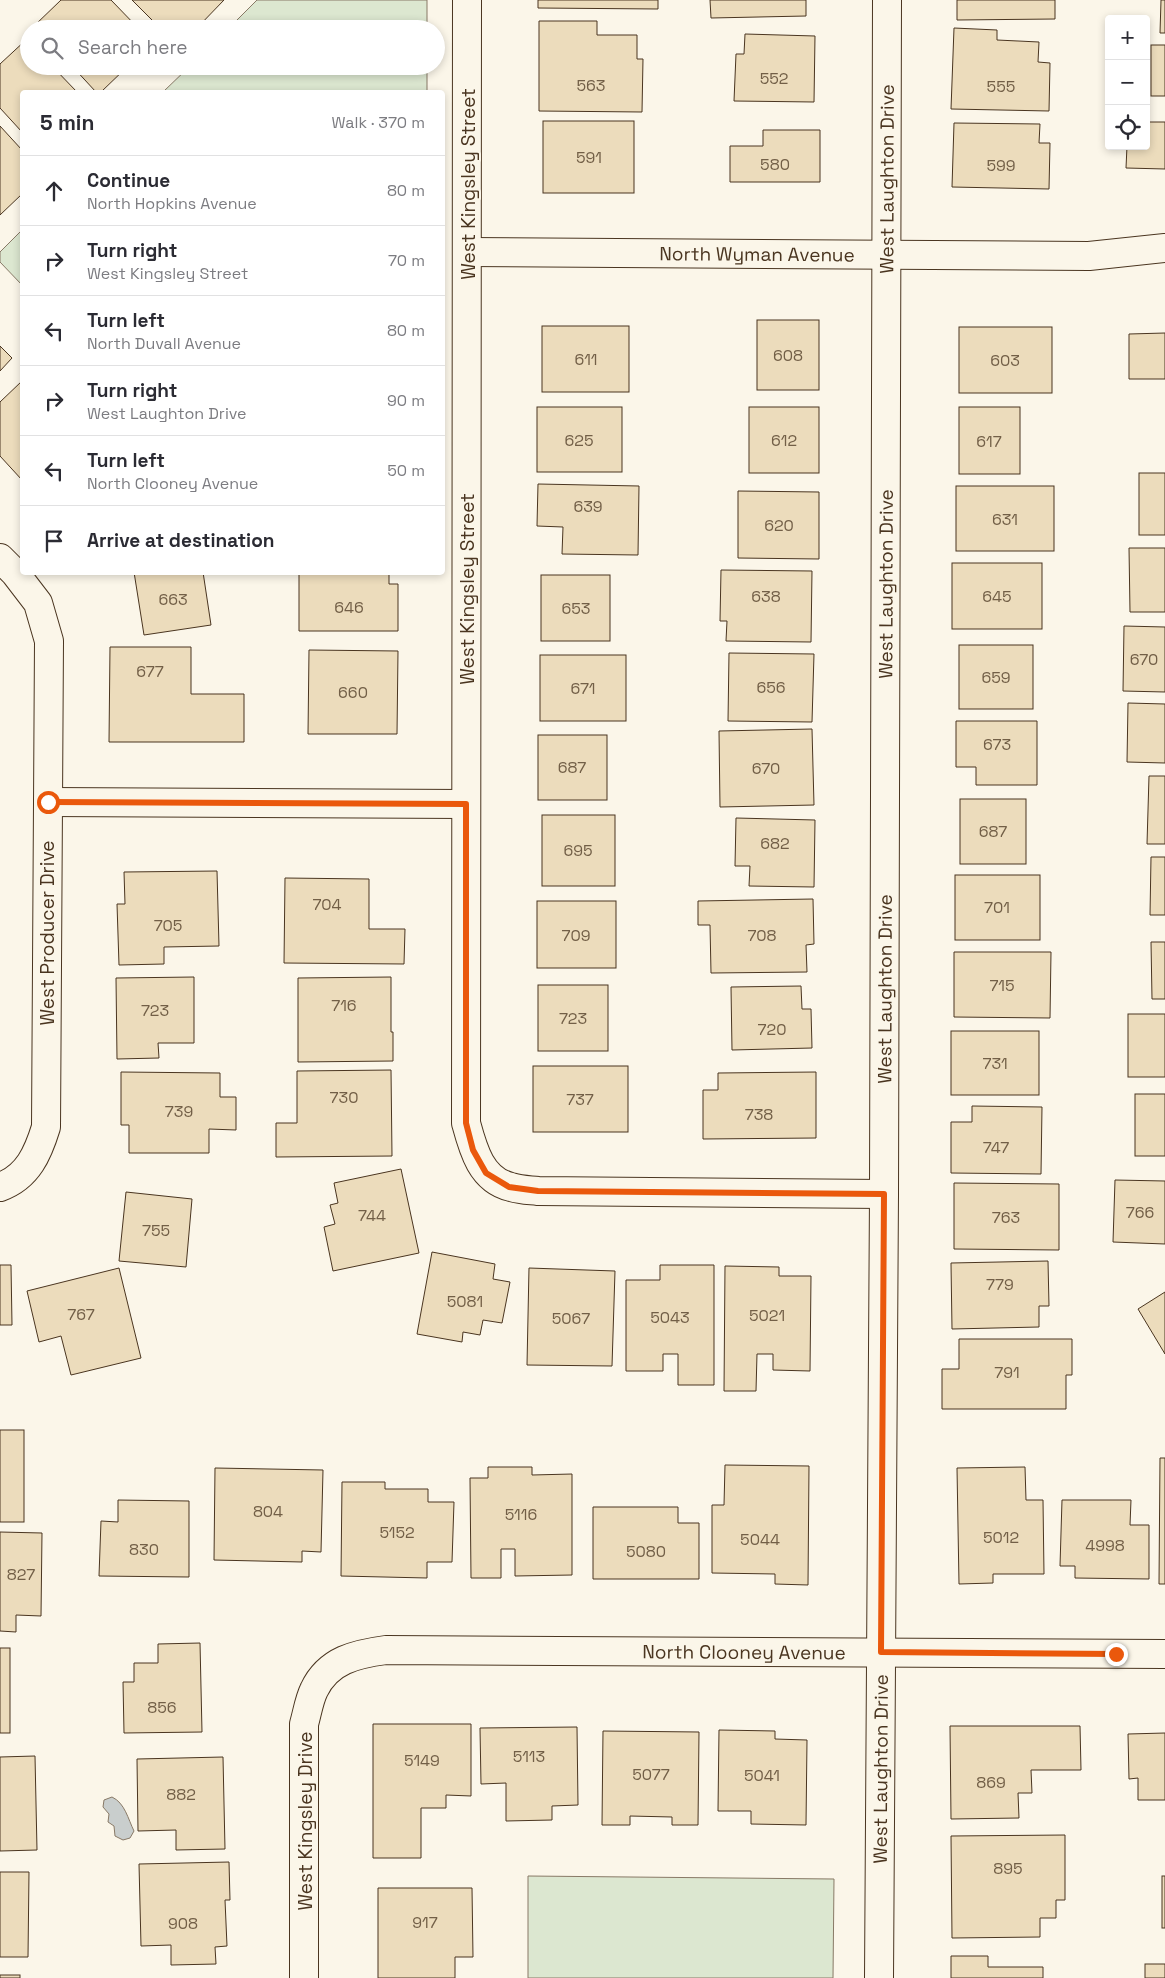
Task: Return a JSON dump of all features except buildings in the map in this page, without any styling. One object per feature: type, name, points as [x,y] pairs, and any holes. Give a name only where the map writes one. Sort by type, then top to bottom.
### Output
[{"type":"street","name":"West Kingsley Street","points":[[467,0],[466,1123],[473,1150],[486,1173],[509,1187],[538,1191],[884,1194]]},
{"type":"street","name":"West Laughton Drive","points":[[879,1978],[884,1194],[887,0]]},
{"type":"street","name":"North Wyman Avenue","points":[[468,252],[1089,256],[1165,248]]},
{"type":"street","name":"West Producer Drive","points":[[0,558],[15,573],[38,603],[49,642],[46,1127],[39,1150],[27,1170],[8,1184],[0,1187]]},
{"type":"street","points":[[48,802],[466,804]]},
{"type":"street","name":"North Clooney Avenue","points":[[328,1670],[356,1654],[386,1650],[1165,1654]]},
{"type":"street","name":"West Kingsley Drive","points":[[304,1978],[304,1724],[314,1690],[328,1670]]},
{"type":"green space","points":[[257,0],[427,0],[427,20],[237,20]]},
{"type":"green space","points":[[181,75],[427,75],[427,90],[165,90]]},
{"type":"green space","points":[[20,232],[20,283],[0,262],[0,252]]},
{"type":"green space","points":[[528,1876],[834,1879],[833,1978],[528,1978]]},
{"type":"shaded area","points":[[112,1797],[120,1803],[128,1817],[134,1831],[130,1838],[123,1840],[115,1836],[114,1826],[108,1822],[109,1814],[103,1807],[104,1800]]},
{"type":"route","points":[[48,802],[466,804],[466,1123],[473,1150],[486,1173],[509,1187],[538,1191],[884,1194],[881,1652],[1116,1654]]}]
